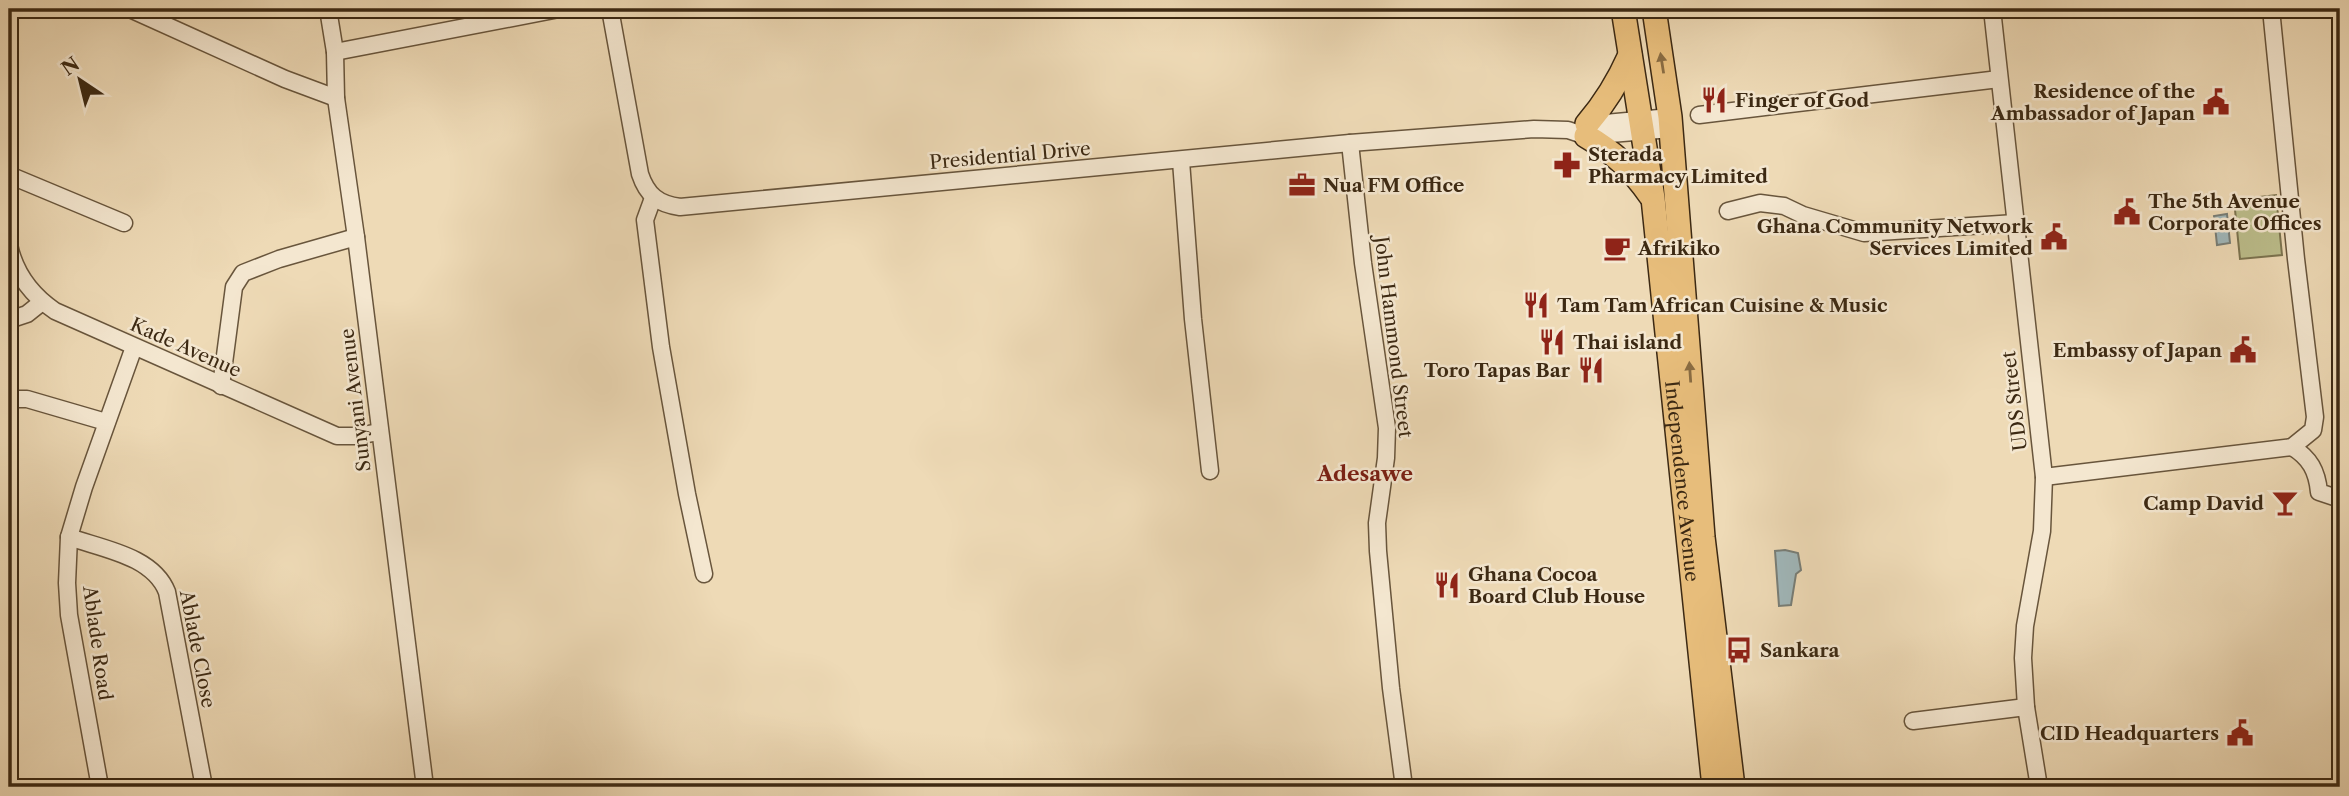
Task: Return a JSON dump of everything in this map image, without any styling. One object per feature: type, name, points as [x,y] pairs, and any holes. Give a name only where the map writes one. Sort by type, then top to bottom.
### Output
[{"type":"highway","name":"Independence Avenue","points":[[1623,9],[1653,198],[1695,539],[1713,700],[1714,787]]},
{"type":"highway","name":"Independence Avenue","points":[[1654,9],[1671,123],[1695,539]]},
{"type":"highway","points":[[1629,55],[1615,89],[1580,130],[1627,166],[1653,198]]},
{"type":"highway","points":[[1695,539],[1680,602],[1702,787]]},
{"type":"highway","points":[[1695,539],[1726,599],[1744,787]]},
{"type":"highway","name":"Independence Avenue","points":[[1713,700],[1733,787]]},
{"type":"street","points":[[130,9],[285,79],[336,98]]},
{"type":"street","name":"Sunyani Avenue","points":[[328,9],[335,52],[336,98],[425,787]]},
{"type":"street","points":[[335,52],[559,9]]},
{"type":"street","points":[[610,9],[640,174],[647,192],[653,198],[645,220],[661,347],[704,574]]},
{"type":"street","name":"UDS Street","points":[[1992,9],[2044,477],[2042,530],[2022,658],[2026,707],[2039,787]]},
{"type":"street","points":[[2271,9],[2315,416],[2315,469],[2319,492],[2340,499]]},
{"type":"street","points":[[1699,115],[1999,79]]},
{"type":"street","name":"Presidential Drive","points":[[653,198],[680,207],[1350,143],[1534,129],[1580,130],[1671,123]]},
{"type":"street","name":"John Hammond Street","points":[[1350,143],[1363,263],[1387,428],[1387,458],[1377,523],[1378,551],[1404,787]]},
{"type":"street","points":[[1181,161],[1210,471]]},
{"type":"street","points":[[9,175],[124,223]]},
{"type":"street","points":[[1728,211],[1760,203],[1784,206],[1803,215],[1864,233],[2015,223]]},
{"type":"street","points":[[221,386],[234,287],[243,273],[279,259],[356,237]]},
{"type":"street","name":"Kade Avenue","points":[[9,245],[13,262],[22,279],[42,302],[55,310],[337,436],[379,432]]},
{"type":"street","points":[[9,320],[27,314],[42,302]]},
{"type":"street","name":"Ablade Road","points":[[100,787],[69,615],[69,537],[106,422],[134,347]]},
{"type":"street","points":[[9,399],[27,398],[106,422]]},
{"type":"street","points":[[2044,477],[2292,447],[2313,430]]},
{"type":"street","points":[[2292,447],[2315,469]]},
{"type":"street","name":"Ablade Close","points":[[69,537],[135,560],[155,572],[163,581],[204,787]]},
{"type":"street","points":[[1913,721],[2026,707]]},
{"type":"green space","points":[[2276,195],[2282,255],[2240,259],[2234,200]]},
{"type":"water","points":[[2227,214],[2230,243],[2217,245],[2214,216]]},
{"type":"water","points":[[1775,551],[1798,553],[1801,570],[1796,574],[1791,605],[1779,606]]},
{"type":"waterway","points":[[9,768],[13,787]]},
{"type":"place","name":"Finger of God","points":[[1714,100]]},
{"type":"place","name":"Residence of the Ambassador of Japan","points":[[2216,102]]},
{"type":"place","name":"Sterada Pharmacy Limited","points":[[1567,165]]},
{"type":"place","name":"Nua FM Office","points":[[1302,185]]},
{"type":"place","name":"The 5th Avenue Corporate Offices","points":[[2127,212]]},
{"type":"place","name":"Ghana Community Network Services Limited","points":[[2054,237]]},
{"type":"place","name":"Afrikiko","points":[[1617,248]]},
{"type":"place","name":"Tam Tam African Cuisine & Music","points":[[1536,305]]},
{"type":"place","name":"Thai island","points":[[1552,342]]},
{"type":"place","name":"Embassy of Japan","points":[[2243,350]]},
{"type":"place","name":"Toro Tapas Bar","points":[[1591,370]]},
{"type":"place","name":"Camp David","points":[[2285,503]]},
{"type":"place","name":"Ghana Cocoa Board Club House","points":[[1447,585]]},
{"type":"place","name":"Sankara","points":[[1739,650]]},
{"type":"place","name":"CID Headquarters","points":[[2240,733]]},
{"type":"district","name":"Adesawe","points":[[1365,474]]}]
